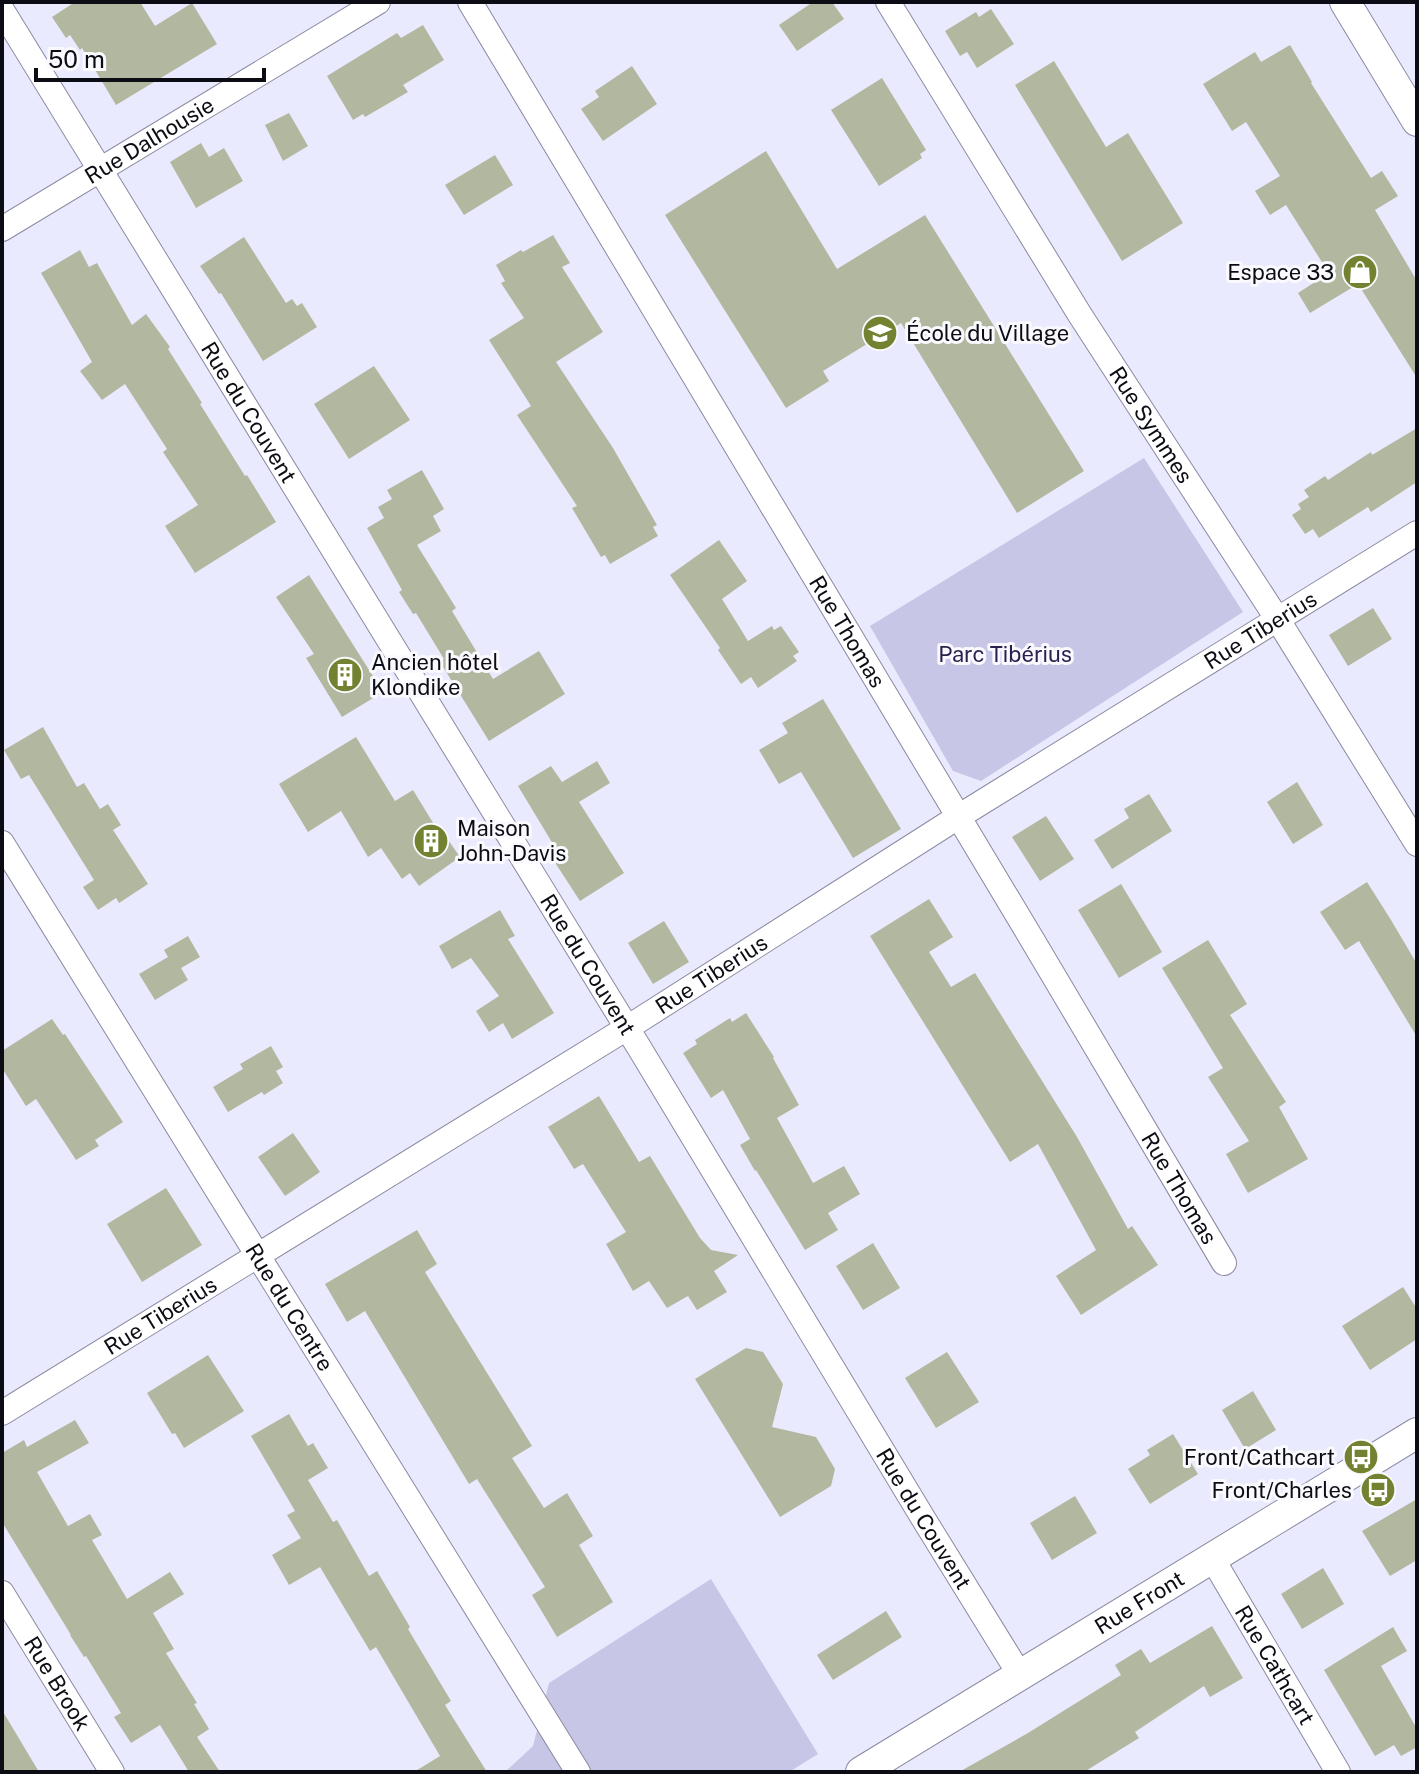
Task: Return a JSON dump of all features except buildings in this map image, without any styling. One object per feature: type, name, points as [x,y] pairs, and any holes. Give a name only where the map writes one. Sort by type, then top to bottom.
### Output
[{"type":"street","name":"Rue Dalhousie","points":[[2,229],[378,2]]},
{"type":"street","name":"Rue Thomas","points":[[470,2],[1224,1263]]},
{"type":"street","name":"Rue Symmes","points":[[888,2],[1086,324],[1278,620],[1417,844]]},
{"type":"street","points":[[1345,2],[1417,121]]},
{"type":"street","name":"Rue du Couvent","points":[[2,10],[1020,1675]]},
{"type":"street","name":"Rue Tiberius","points":[[2,1413],[259,1257],[958,817],[1417,533]]},
{"type":"street","name":"Rue du Centre","points":[[2,843],[578,1772]]},
{"type":"street","name":"Rue Front","points":[[861,1772],[1417,1433]]},
{"type":"street","name":"Rue Cathcart","points":[[1212,1558],[1338,1772]]},
{"type":"street","name":"Rue Brook","points":[[2,1593],[112,1772]]},
{"type":"green space","name":"Parc Tibérius","points":[[1144,458],[1243,612],[981,781],[953,771],[870,626]]},
{"type":"green space","points":[[711,1579],[818,1754],[789,1772],[505,1772],[533,1746],[549,1683]]},
{"type":"place","name":"Espace 33","points":[[1360,272]]},
{"type":"place","name":"École du Village","points":[[880,333]]},
{"type":"place","name":"Ancien hôtel Klondike","points":[[345,675]]},
{"type":"place","name":"Maison John-Davis","points":[[431,841]]},
{"type":"place","name":"Front/Cathcart","points":[[1361,1457]]},
{"type":"place","name":"Front/Charles","points":[[1378,1490]]}]
